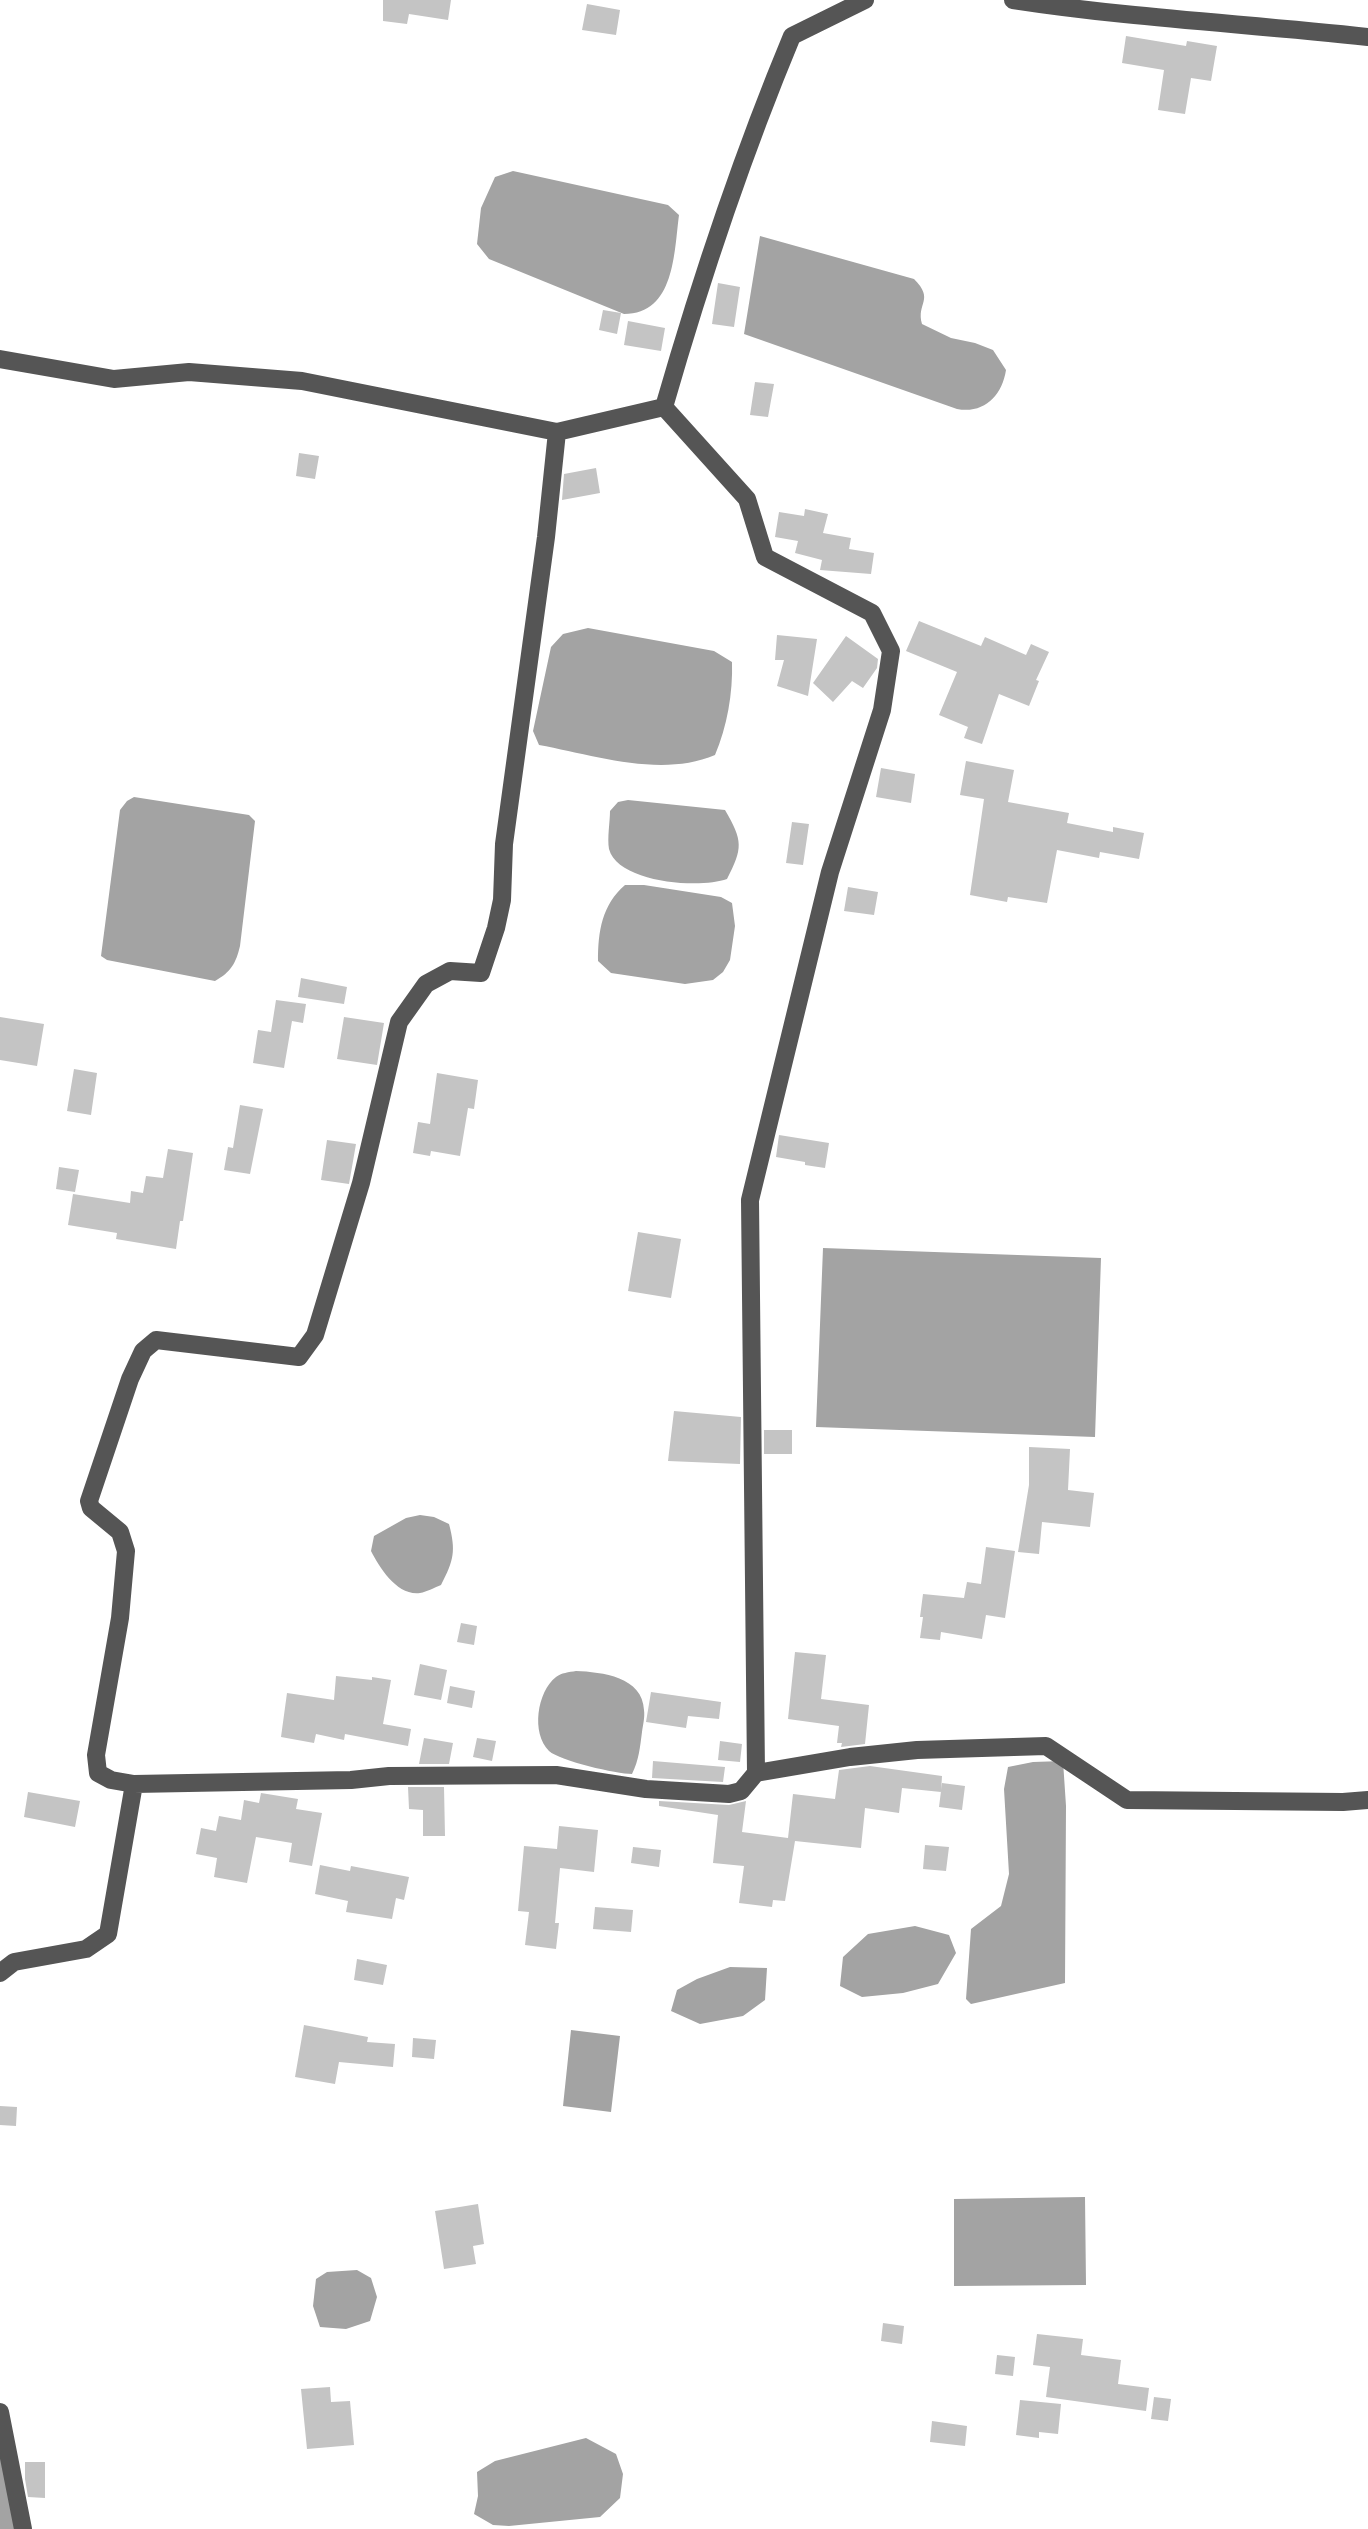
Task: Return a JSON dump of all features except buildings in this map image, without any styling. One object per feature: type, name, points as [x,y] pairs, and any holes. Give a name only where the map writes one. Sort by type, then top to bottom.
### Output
[{"type":"street","points":[[664,407],[683,341],[761,113],[792,36],[864,0]]},
{"type":"street","points":[[1013,0],[1088,11],[1368,37]]},
{"type":"street","points":[[0,359],[114,379],[190,372],[302,381],[557,432],[664,407]]},
{"type":"street","points":[[557,432],[546,537],[504,844],[502,900],[481,973],[450,971],[426,984],[399,1022],[361,1183],[315,1335],[299,1357],[156,1340],[143,1351],[130,1379],[89,1501],[91,1508],[120,1532],[126,1551],[120,1618],[96,1755],[98,1773],[111,1780],[134,1784],[556,1774],[646,1789],[729,1794],[741,1791],[756,1773],[750,1200],[830,872],[882,710],[891,651],[872,613],[765,557],[747,499],[664,407]]},
{"type":"street","points":[[756,1773],[850,1757],[917,1750],[1046,1746],[1076,1763],[1127,1800],[1368,1800]]},
{"type":"street","points":[[0,1973],[15,1962],[86,1949],[108,1934],[134,1784]]},
{"type":"street","points":[[0,2412],[23,2529]]},
{"type":"shaded area","points":[[513,171],[668,205],[679,215],[669,278],[653,304],[641,311],[624,314],[489,259],[477,244],[481,208],[495,177]]},
{"type":"shaded area","points":[[760,236],[914,279],[924,297],[922,324],[951,338],[993,350],[1006,370],[996,395],[975,409],[957,409],[744,334]]},
{"type":"shaded area","points":[[588,628],[714,651],[732,662],[728,710],[715,755],[694,762],[650,765],[539,745],[533,731],[551,647],[563,634]]},
{"type":"shaded area","points":[[134,797],[249,815],[255,821],[240,946],[232,967],[215,981],[107,960],[101,956],[120,810]]},
{"type":"shaded area","points":[[628,800],[725,810],[735,829],[739,845],[736,860],[727,879],[680,883],[643,876],[627,869],[616,860],[608,845],[610,811],[618,802]]},
{"type":"shaded area","points":[[625,885],[644,885],[721,897],[732,903],[735,926],[730,960],[723,972],[713,980],[685,984],[611,973],[598,961],[600,929],[611,901]]},
{"type":"shaded area","points":[[823,1248],[1101,1258],[1095,1437],[816,1427]]},
{"type":"shaded area","points":[[420,1515],[434,1517],[449,1524],[453,1541],[452,1555],[441,1585],[412,1593],[390,1580],[371,1551],[374,1536],[406,1518]]},
{"type":"shaded area","points":[[576,1671],[619,1678],[637,1690],[642,1699],[644,1721],[639,1753],[632,1774],[564,1759],[549,1751],[543,1743],[538,1724],[544,1692],[558,1676]]},
{"type":"shaded area","points":[[1063,1761],[1066,1806],[1065,1983],[971,2004],[966,1999],[971,1929],[1001,1906],[1009,1874],[1004,1789],[1008,1767],[1033,1762]]},
{"type":"shaded area","points":[[915,1926],[949,1935],[956,1953],[938,1984],[903,1993],[862,1997],[840,1986],[843,1957],[868,1934]]},
{"type":"shaded area","points":[[730,1967],[767,1968],[765,2000],[743,2016],[700,2024],[671,2011],[677,1990],[697,1979]]},
{"type":"shaded area","points":[[571,2030],[620,2036],[611,2112],[563,2106]]},
{"type":"shaded area","points":[[1085,2197],[1086,2285],[954,2286],[954,2199]]},
{"type":"shaded area","points":[[357,2270],[371,2278],[377,2297],[370,2321],[346,2329],[320,2327],[313,2306],[316,2279],[327,2272]]},
{"type":"shaded area","points":[[0,2437],[20,2529],[0,2529]]},
{"type":"shaded area","points":[[586,2438],[616,2454],[623,2474],[620,2498],[600,2517],[509,2526],[493,2525],[474,2514],[478,2496],[477,2472],[495,2461]]}]
